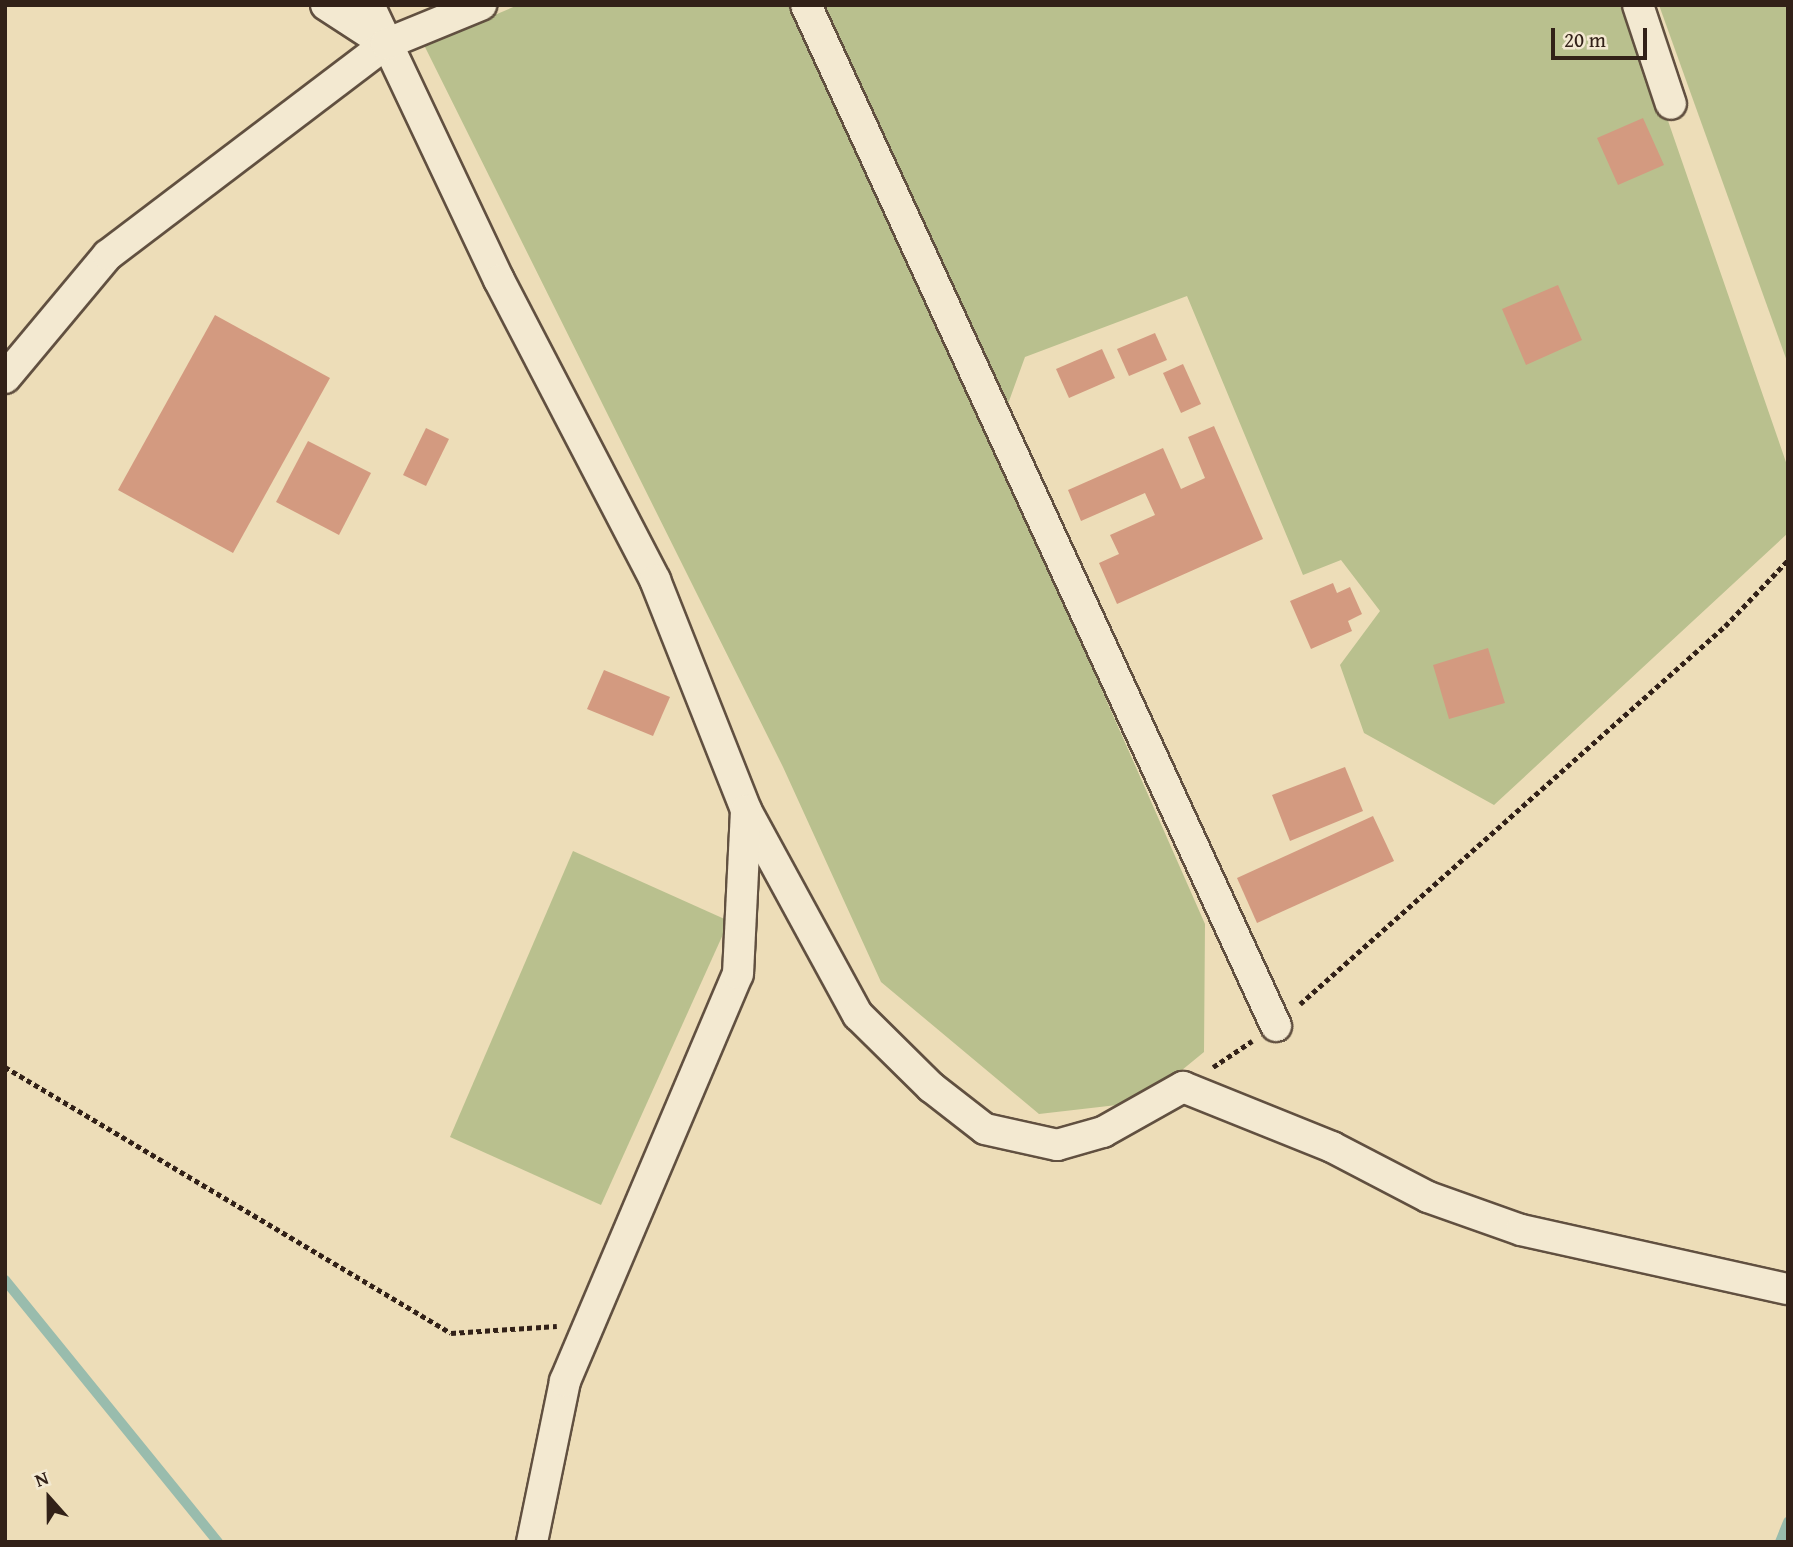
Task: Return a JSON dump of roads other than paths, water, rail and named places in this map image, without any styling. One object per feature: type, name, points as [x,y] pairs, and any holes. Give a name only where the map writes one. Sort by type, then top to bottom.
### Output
[{"type":"street","points":[[326,5],[386,44]]},
{"type":"street","points":[[369,5],[654,580],[746,810],[858,1016],[931,1087],[985,1129],[1057,1145],[1103,1132],[1183,1087],[1332,1147],[1428,1198],[1521,1230],[1788,1289]]},
{"type":"street","points":[[5,378],[108,255],[386,44],[481,5]]},
{"type":"street","points":[[806,5],[1276,1026]]},
{"type":"street","points":[[1637,5],[1671,104]]},
{"type":"street","points":[[532,1542],[565,1381],[586,1324],[738,974],[746,810]]},
{"type":"waterway","points":[[5,1280],[218,1542]]},
{"type":"waterway","points":[[1780,1542],[1788,1522]]}]
